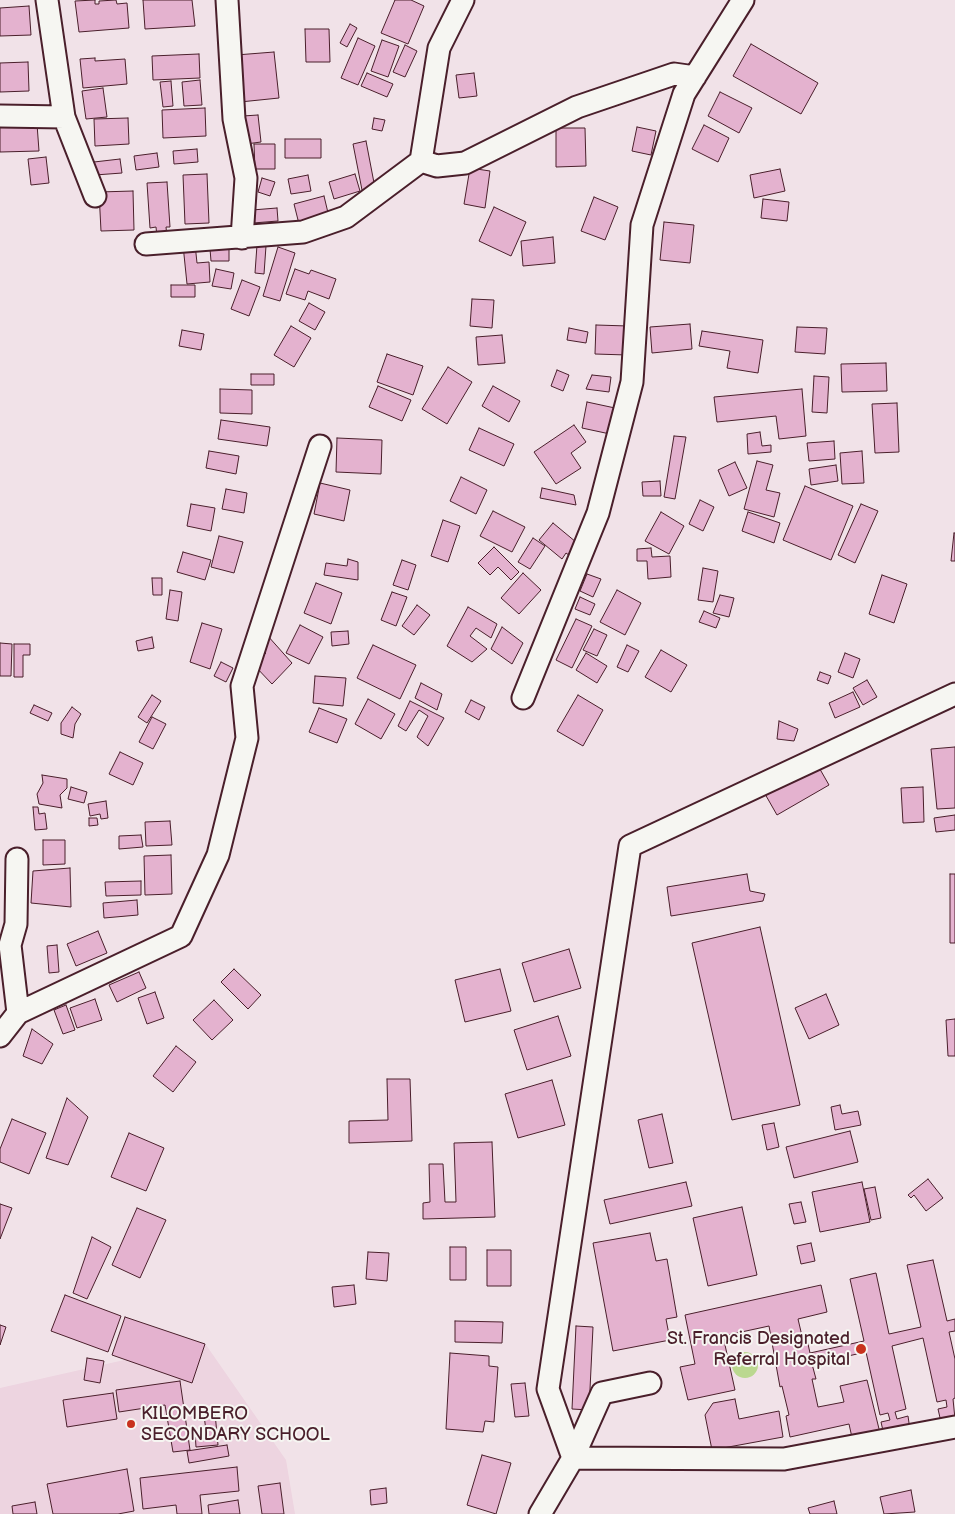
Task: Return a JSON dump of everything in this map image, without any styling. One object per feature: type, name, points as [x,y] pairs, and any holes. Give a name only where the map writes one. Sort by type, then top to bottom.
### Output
[{"type":"street","points":[[47,0],[64,117],[95,196]]},
{"type":"street","points":[[227,0],[234,119],[246,178],[242,238]]},
{"type":"street","points":[[146,244],[303,232],[346,217],[421,161],[439,48],[463,0]]},
{"type":"street","points":[[523,698],[598,513],[632,382],[642,224],[684,94],[743,0]]},
{"type":"street","points":[[421,161],[437,166],[465,163],[577,107],[674,74],[695,77]]},
{"type":"street","points":[[0,116],[64,117]]},
{"type":"street","points":[[0,1036],[18,1013],[181,936],[218,855],[247,738],[242,686],[320,446]]},
{"type":"street","points":[[573,1458],[548,1389],[630,846],[955,694]]},
{"type":"street","points":[[17,859],[16,924],[10,945],[18,1013]]},
{"type":"street","points":[[540,1514],[573,1458],[602,1394],[650,1383]]},
{"type":"street","points":[[573,1458],[784,1459],[955,1427]]},
{"type":"shaded area","name":"KILOMBERO SECONDARY SCHOOL","points":[[204,1342],[286,1460],[295,1514],[0,1514],[0,1388]]},
{"type":"green space","points":[[745,1352],[754,1356],[758,1365],[754,1374],[745,1378],[736,1374],[732,1365],[736,1356]]},
{"type":"building","points":[[95,0],[95,4],[99,4],[99,1],[116,0],[117,4],[127,3],[129,28],[79,32],[75,1]]},
{"type":"building","points":[[143,0],[192,0],[195,26],[145,29]]},
{"type":"building","points":[[395,0],[411,0],[424,6],[408,44],[381,33]]},
{"type":"building","points":[[29,6],[31,35],[0,36],[0,8]]},
{"type":"building","points":[[350,24],[357,28],[347,47],[340,43]]},
{"type":"building","points":[[305,29],[329,29],[330,62],[306,62]]},
{"type":"building","points":[[358,38],[375,46],[358,85],[341,78]]},
{"type":"building","points":[[382,40],[399,46],[388,77],[371,71]]},
{"type":"building","points":[[751,44],[818,83],[801,114],[733,76]]},
{"type":"building","points":[[405,45],[417,51],[405,77],[393,72]]},
{"type":"building","points":[[274,52],[279,98],[240,102],[236,55]]},
{"type":"building","points":[[199,54],[200,78],[153,80],[152,56]]},
{"type":"building","points":[[95,58],[95,61],[125,59],[127,84],[83,88],[80,59]]},
{"type":"building","points":[[28,62],[29,91],[0,92],[0,63]]},
{"type":"building","points":[[367,73],[393,84],[387,97],[361,86]]},
{"type":"building","points":[[474,73],[477,96],[459,98],[456,75]]},
{"type":"building","points":[[200,80],[202,105],[184,106],[182,82]]},
{"type":"building","points":[[171,81],[173,106],[163,107],[160,82]]},
{"type":"building","points":[[103,88],[107,117],[86,119],[82,91]]},
{"type":"building","points":[[720,92],[752,108],[739,133],[708,116]]},
{"type":"building","points":[[205,108],[206,136],[163,138],[162,110]]},
{"type":"building","points":[[258,115],[261,142],[246,144],[243,116]]},
{"type":"building","points":[[128,118],[129,144],[95,146],[94,119]]},
{"type":"building","points":[[374,118],[385,120],[382,131],[372,129]]},
{"type":"building","points":[[37,124],[39,151],[0,152],[0,125]]},
{"type":"building","points":[[704,125],[729,138],[718,162],[692,149]]},
{"type":"building","points":[[637,127],[656,131],[651,155],[632,151]]},
{"type":"building","points":[[556,128],[585,128],[586,166],[556,167]]},
{"type":"building","points":[[285,139],[321,139],[321,158],[285,158]]},
{"type":"building","points":[[366,141],[375,188],[362,190],[353,144]]},
{"type":"building","points":[[254,144],[275,144],[275,169],[255,169]]},
{"type":"building","points":[[197,149],[198,162],[174,164],[173,151]]},
{"type":"building","points":[[157,153],[159,167],[136,170],[134,156]]},
{"type":"building","points":[[46,157],[49,183],[31,185],[28,159]]},
{"type":"building","points":[[120,159],[122,173],[95,175],[94,162]]},
{"type":"building","points":[[470,168],[490,171],[485,208],[464,204]]},
{"type":"building","points":[[780,169],[785,191],[754,198],[750,175]]},
{"type":"building","points":[[207,174],[209,223],[185,224],[183,175]]},
{"type":"building","points":[[355,174],[360,191],[334,199],[329,182]]},
{"type":"building","points":[[308,175],[311,191],[291,194],[288,179]]},
{"type":"building","points":[[262,178],[275,182],[270,196],[258,192]]},
{"type":"building","points":[[167,182],[170,227],[166,227],[167,237],[157,237],[156,227],[150,228],[147,183]]},
{"type":"building","points":[[133,191],[134,230],[101,231],[99,192]]},
{"type":"building","points":[[324,196],[329,217],[299,224],[294,204]]},
{"type":"building","points":[[594,197],[618,207],[605,240],[581,231]]},
{"type":"building","points":[[763,199],[789,202],[787,221],[761,218]]},
{"type":"building","points":[[494,207],[526,222],[511,256],[479,241]]},
{"type":"building","points":[[277,208],[278,221],[253,223],[252,210]]},
{"type":"building","points":[[664,222],[694,225],[690,263],[660,260]]},
{"type":"building","points":[[553,237],[555,263],[523,266],[521,241]]},
{"type":"building","points":[[195,244],[197,263],[209,262],[210,282],[187,284],[183,245]]},
{"type":"building","points":[[257,245],[266,246],[264,274],[255,273]]},
{"type":"building","points":[[278,247],[295,253],[280,301],[263,296]]},
{"type":"building","points":[[229,248],[229,261],[211,261],[210,249]]},
{"type":"building","points":[[216,269],[234,273],[231,289],[212,286]]},
{"type":"building","points":[[295,269],[309,274],[311,270],[336,279],[329,299],[308,291],[305,300],[286,294]]},
{"type":"building","points":[[242,280],[260,287],[249,316],[231,309]]},
{"type":"building","points":[[171,285],[195,285],[195,297],[171,297]]},
{"type":"building","points":[[472,299],[494,300],[492,328],[470,326]]},
{"type":"building","points":[[309,303],[325,312],[315,330],[299,321]]},
{"type":"building","points":[[690,324],[692,349],[652,353],[650,327]]},
{"type":"building","points":[[596,325],[628,326],[627,355],[595,354]]},
{"type":"building","points":[[291,326],[311,338],[294,367],[274,355]]},
{"type":"building","points":[[797,327],[827,328],[825,354],[795,352]]},
{"type":"building","points":[[569,328],[588,332],[586,343],[567,340]]},
{"type":"building","points":[[182,330],[204,334],[201,350],[179,346]]},
{"type":"building","points":[[702,331],[763,340],[758,373],[727,368],[730,351],[699,346]]},
{"type":"building","points":[[502,335],[505,363],[478,365],[476,337]]},
{"type":"building","points":[[387,354],[423,366],[413,395],[377,382]]},
{"type":"building","points":[[886,363],[887,391],[842,392],[841,364]]},
{"type":"building","points":[[448,367],[472,382],[447,424],[422,409]]},
{"type":"building","points":[[557,370],[569,375],[563,391],[551,386]]},
{"type":"building","points":[[251,374],[274,374],[274,385],[251,385]]},
{"type":"building","points":[[592,375],[611,377],[609,392],[586,389]]},
{"type":"building","points":[[814,376],[829,377],[827,413],[812,412]]},
{"type":"building","points":[[378,386],[411,400],[402,421],[369,407]]},
{"type":"building","points":[[493,386],[520,401],[509,422],[482,406]]},
{"type":"building","points":[[220,389],[252,390],[252,414],[220,413]]},
{"type":"building","points":[[802,389],[806,436],[779,439],[776,416],[717,422],[714,397]]},
{"type":"building","points":[[587,402],[615,408],[610,434],[582,428]]},
{"type":"building","points":[[897,403],[899,452],[875,453],[872,404]]},
{"type":"building","points":[[221,420],[270,427],[267,446],[218,439]]},
{"type":"building","points":[[574,425],[586,442],[571,453],[581,468],[556,484],[534,452]]},
{"type":"building","points":[[479,428],[514,444],[504,466],[469,450]]},
{"type":"building","points":[[760,432],[762,446],[771,445],[771,452],[748,454],[747,434]]},
{"type":"building","points":[[674,436],[686,437],[675,499],[664,497]]},
{"type":"building","points":[[337,438],[382,440],[381,474],[336,472]]},
{"type":"building","points":[[834,441],[835,459],[809,461],[807,443]]},
{"type":"building","points":[[209,451],[239,456],[236,474],[206,468]]},
{"type":"building","points":[[862,451],[864,483],[842,484],[840,453]]},
{"type":"building","points":[[757,461],[773,465],[766,490],[780,493],[774,517],[744,509]]},
{"type":"building","points":[[735,462],[747,488],[729,496],[718,470]]},
{"type":"building","points":[[836,465],[838,481],[811,485],[809,469]]},
{"type":"building","points":[[461,477],[487,490],[476,514],[450,501]]},
{"type":"building","points":[[660,481],[661,496],[643,496],[642,482]]},
{"type":"building","points":[[320,483],[350,490],[344,521],[314,514]]},
{"type":"building","points":[[805,486],[853,506],[831,560],[783,540]]},
{"type":"building","points":[[542,488],[574,495],[576,505],[540,498]]},
{"type":"building","points":[[226,489],[247,493],[244,513],[222,509]]},
{"type":"building","points":[[700,500],[714,507],[703,531],[689,524]]},
{"type":"building","points":[[191,504],[215,508],[211,531],[187,526]]},
{"type":"building","points":[[861,504],[878,511],[855,563],[838,555]]},
{"type":"building","points":[[493,511],[525,527],[512,552],[480,536]]},
{"type":"building","points":[[661,512],[684,526],[669,554],[645,541]]},
{"type":"building","points":[[748,512],[780,523],[774,543],[742,531]]},
{"type":"building","points":[[443,520],[460,526],[448,562],[431,556]]},
{"type":"building","points":[[553,523],[582,547],[573,558],[566,553],[562,559],[539,540]]},
{"type":"building","points":[[954,533],[955,561],[951,561]]},
{"type":"building","points":[[219,536],[243,542],[234,573],[211,567]]},
{"type":"building","points":[[533,538],[545,546],[530,569],[518,562]]},
{"type":"building","points":[[494,547],[519,572],[511,580],[498,567],[490,575],[478,563]]},
{"type":"building","points":[[651,548],[652,557],[670,556],[671,577],[648,579],[647,561],[637,561],[637,549]]},
{"type":"building","points":[[183,552],[211,560],[205,580],[177,572]]},
{"type":"building","points":[[348,559],[358,562],[358,580],[324,575],[326,563],[347,566]]},
{"type":"building","points":[[402,560],[416,565],[408,590],[393,585]]},
{"type":"building","points":[[703,568],[718,571],[713,602],[698,600]]},
{"type":"building","points":[[523,573],[541,590],[519,614],[501,598]]},
{"type":"building","points":[[587,574],[601,579],[593,597],[580,591]]},
{"type":"building","points":[[882,575],[907,584],[894,623],[869,614]]},
{"type":"building","points":[[152,578],[162,578],[162,595],[153,595]]},
{"type":"building","points":[[316,583],[342,593],[331,624],[304,613]]},
{"type":"building","points":[[170,590],[182,592],[178,621],[166,619]]},
{"type":"building","points":[[617,590],[641,603],[625,635],[600,622]]},
{"type":"building","points":[[392,592],[407,597],[396,626],[381,620]]},
{"type":"building","points":[[720,595],[734,598],[729,617],[713,613]]},
{"type":"building","points":[[580,597],[595,604],[590,615],[575,609]]},
{"type":"building","points":[[417,605],[430,615],[414,635],[402,626]]},
{"type":"building","points":[[468,607],[497,624],[491,638],[476,628],[470,636],[487,649],[472,662],[447,646]]},
{"type":"building","points":[[704,611],[720,618],[716,628],[699,622]]},
{"type":"building","points":[[576,619],[592,626],[572,668],[556,660]]},
{"type":"building","points":[[202,623],[222,629],[210,669],[190,662]]},
{"type":"building","points":[[300,625],[323,637],[309,664],[286,653]]},
{"type":"building","points":[[502,627],[523,643],[512,664],[491,649]]},
{"type":"building","points":[[594,629],[607,635],[597,656],[583,650]]},
{"type":"building","points":[[348,631],[349,644],[332,646],[331,632]]},
{"type":"building","points":[[267,635],[292,663],[272,684],[254,665],[266,653],[257,644]]},
{"type":"building","points":[[152,637],[154,648],[138,651],[136,641]]},
{"type":"building","points":[[0,643],[12,644],[11,676],[0,676]]},
{"type":"building","points":[[14,644],[30,644],[30,655],[23,655],[23,677],[14,677]]},
{"type":"building","points":[[373,645],[416,665],[400,699],[357,678]]},
{"type":"building","points":[[627,645],[639,651],[628,672],[617,667]]},
{"type":"building","points":[[661,650],[687,665],[671,692],[645,677]]},
{"type":"building","points":[[586,653],[607,666],[597,683],[576,670]]},
{"type":"building","points":[[845,653],[860,659],[853,678],[838,672]]},
{"type":"building","points":[[221,662],[233,668],[226,682],[214,676]]},
{"type":"building","points":[[820,672],[831,676],[828,684],[817,680]]},
{"type":"building","points":[[315,676],[346,678],[343,706],[313,703]]},
{"type":"building","points":[[867,680],[877,697],[863,705],[853,688]]},
{"type":"building","points":[[421,683],[442,694],[437,710],[415,698]]},
{"type":"building","points":[[853,692],[860,707],[835,718],[829,703]]},
{"type":"building","points":[[152,695],[161,701],[147,723],[138,717]]},
{"type":"building","points":[[578,695],[603,710],[583,746],[557,731]]},
{"type":"building","points":[[368,699],[395,714],[381,739],[355,724]]},
{"type":"building","points":[[471,700],[485,707],[479,720],[465,712]]},
{"type":"building","points":[[410,701],[444,718],[428,746],[417,737],[428,716],[419,710],[406,731],[398,726]]},
{"type":"building","points":[[34,705],[52,713],[48,721],[30,713]]},
{"type":"building","points":[[72,707],[81,714],[75,724],[73,738],[61,734],[61,723]]},
{"type":"building","points":[[319,708],[347,719],[337,743],[309,732]]},
{"type":"building","points":[[152,717],[166,724],[153,749],[139,742]]},
{"type":"building","points":[[779,721],[798,729],[794,741],[777,739]]},
{"type":"building","points":[[955,747],[955,808],[937,809],[931,749]]},
{"type":"building","points":[[120,752],[143,763],[133,785],[109,774]]},
{"type":"building","points":[[817,764],[829,785],[777,815],[765,794]]},
{"type":"building","points":[[42,775],[67,779],[67,788],[60,795],[62,808],[39,804],[37,794],[43,783]]},
{"type":"building","points":[[71,787],[87,792],[84,803],[68,799]]},
{"type":"building","points":[[923,787],[924,822],[903,823],[901,788]]},
{"type":"building","points":[[106,801],[108,818],[101,819],[100,814],[90,816],[88,804]]},
{"type":"building","points":[[33,807],[38,807],[39,814],[45,813],[47,829],[35,830]]},
{"type":"building","points":[[955,815],[955,830],[936,832],[934,818]]},
{"type":"building","points":[[89,818],[97,818],[98,825],[89,826]]},
{"type":"building","points":[[170,821],[172,845],[146,846],[145,822]]},
{"type":"building","points":[[141,835],[143,847],[119,849],[119,836]]},
{"type":"building","points":[[43,840],[65,840],[65,864],[43,865]]},
{"type":"building","points":[[171,855],[172,894],[145,895],[144,856]]},
{"type":"building","points":[[70,868],[71,907],[31,903],[33,871]]},
{"type":"building","points":[[747,874],[750,891],[765,894],[763,901],[671,916],[667,887]]},
{"type":"building","points":[[950,874],[955,874],[955,943],[950,943]]},
{"type":"building","points":[[141,881],[141,895],[106,896],[105,882]]},
{"type":"building","points":[[137,900],[138,915],[104,918],[103,903]]},
{"type":"building","points":[[760,927],[800,1105],[732,1120],[692,943]]},
{"type":"building","points":[[98,931],[107,953],[76,966],[67,944]]},
{"type":"building","points":[[57,945],[59,972],[49,973],[47,946]]},
{"type":"building","points":[[569,949],[581,988],[534,1002],[522,963]]},
{"type":"building","points":[[234,969],[261,995],[248,1009],[221,982]]},
{"type":"building","points":[[500,969],[511,1011],[465,1022],[455,980]]},
{"type":"building","points":[[139,972],[146,988],[117,1002],[109,985]]},
{"type":"building","points":[[155,992],[164,1018],[147,1024],[138,998]]},
{"type":"building","points":[[826,994],[839,1025],[809,1039],[795,1008]]},
{"type":"building","points":[[95,999],[102,1020],[77,1028],[70,1008]]},
{"type":"building","points":[[214,1000],[233,1020],[212,1040],[193,1020]]},
{"type":"building","points":[[66,1005],[75,1030],[63,1034],[54,1010]]},
{"type":"building","points":[[558,1016],[571,1056],[527,1070],[514,1030]]},
{"type":"building","points":[[955,1019],[955,1056],[948,1056],[946,1020]]},
{"type":"building","points":[[32,1029],[53,1044],[42,1064],[23,1056]]},
{"type":"building","points":[[176,1046],[196,1062],[173,1092],[153,1076]]},
{"type":"building","points":[[387,1079],[410,1079],[412,1141],[349,1143],[349,1121],[388,1120]]},
{"type":"building","points":[[552,1080],[565,1125],[518,1138],[505,1094]]},
{"type":"building","points":[[67,1098],[88,1117],[68,1165],[46,1158]]},
{"type":"building","points":[[840,1105],[842,1114],[858,1111],[861,1125],[835,1130],[831,1107]]},
{"type":"building","points":[[662,1114],[673,1163],[649,1168],[638,1120]]},
{"type":"building","points":[[12,1119],[46,1133],[29,1174],[0,1162],[0,1149]]},
{"type":"building","points":[[774,1123],[779,1147],[767,1150],[762,1125]]},
{"type":"building","points":[[850,1131],[858,1162],[794,1178],[786,1147]]},
{"type":"building","points":[[129,1133],[164,1148],[146,1191],[111,1177]]},
{"type":"building","points":[[492,1142],[495,1217],[423,1219],[423,1203],[430,1202],[429,1164],[443,1164],[445,1202],[456,1202],[454,1143]]},
{"type":"building","points":[[928,1179],[943,1198],[926,1211],[914,1195],[911,1198],[908,1195]]},
{"type":"building","points":[[686,1182],[692,1206],[610,1224],[604,1200]]},
{"type":"building","points":[[862,1182],[870,1222],[820,1232],[812,1192]]},
{"type":"building","points":[[875,1187],[881,1218],[871,1220],[864,1189]]},
{"type":"building","points":[[801,1202],[806,1222],[794,1224],[789,1204]]},
{"type":"building","points":[[0,1204],[12,1208],[0,1239]]},
{"type":"building","points":[[742,1207],[757,1275],[708,1286],[693,1218]]},
{"type":"building","points":[[137,1208],[166,1220],[140,1278],[112,1265]]},
{"type":"building","points":[[650,1233],[656,1261],[667,1259],[677,1317],[666,1319],[670,1340],[613,1351],[593,1243]]},
{"type":"building","points":[[92,1237],[111,1247],[87,1299],[73,1293]]},
{"type":"building","points":[[811,1243],[815,1261],[801,1264],[797,1246]]},
{"type":"building","points":[[450,1247],[466,1247],[466,1280],[450,1280]]},
{"type":"building","points":[[487,1250],[511,1250],[511,1286],[487,1286]]},
{"type":"building","points":[[368,1252],[389,1253],[387,1281],[366,1279]]},
{"type":"building","name":"St. Francis Designated Referral Hospital","points":[[933,1260],[947,1321],[955,1319],[955,1331],[949,1332],[955,1359],[955,1398],[953,1399],[955,1419],[941,1422],[938,1409],[947,1407],[946,1400],[937,1402],[923,1338],[892,1346],[906,1409],[895,1412],[897,1419],[908,1416],[910,1430],[884,1435],[881,1422],[890,1420],[888,1413],[880,1415],[866,1352],[812,1364],[816,1379],[812,1379],[818,1407],[844,1402],[840,1386],[867,1380],[881,1437],[853,1442],[849,1424],[790,1437],[786,1416],[789,1415],[782,1386],[780,1387],[769,1326],[723,1336],[735,1390],[688,1400],[680,1367],[695,1364],[685,1315],[821,1285],[827,1312],[798,1319],[802,1336],[806,1335],[810,1353],[864,1341],[850,1279],[876,1273],[889,1334],[921,1327],[907,1265]]},
{"type":"building","points":[[354,1285],[356,1304],[334,1307],[332,1287]]},
{"type":"building","points":[[65,1295],[121,1316],[108,1352],[51,1331]]},
{"type":"building","points":[[125,1317],[205,1344],[192,1383],[112,1355]]},
{"type":"building","points":[[455,1321],[503,1322],[502,1343],[455,1342]]},
{"type":"building","points":[[0,1325],[6,1327],[0,1345]]},
{"type":"building","points":[[576,1326],[593,1327],[589,1410],[572,1409]]},
{"type":"building","points":[[450,1353],[489,1356],[489,1366],[498,1367],[494,1422],[485,1421],[483,1432],[446,1429]]},
{"type":"building","points":[[87,1358],[104,1361],[100,1383],[84,1380]]},
{"type":"building","points":[[180,1381],[190,1450],[173,1452],[165,1405],[119,1412],[116,1390]]},
{"type":"building","points":[[525,1383],[529,1416],[515,1417],[511,1384]]},
{"type":"building","points":[[113,1393],[117,1419],[67,1427],[63,1400]]},
{"type":"building","points":[[735,1399],[739,1419],[779,1411],[783,1437],[712,1450],[705,1415],[713,1403]]},
{"type":"building","points":[[215,1413],[218,1445],[196,1447],[195,1432],[206,1431],[204,1415]]},
{"type":"building","points":[[227,1445],[229,1456],[189,1463],[187,1451]]},
{"type":"building","points":[[482,1455],[511,1463],[496,1514],[467,1505]]},
{"type":"building","points":[[237,1467],[239,1491],[200,1495],[202,1514],[177,1514],[176,1505],[143,1509],[140,1478]]},
{"type":"building","points":[[127,1469],[134,1511],[118,1514],[53,1514],[47,1484]]},
{"type":"building","points":[[280,1483],[284,1514],[262,1514],[258,1486]]},
{"type":"building","points":[[386,1488],[387,1503],[371,1505],[370,1490]]},
{"type":"building","points":[[911,1490],[915,1512],[884,1514],[880,1497]]},
{"type":"building","points":[[238,1500],[240,1514],[209,1514],[208,1505]]},
{"type":"building","points":[[834,1501],[837,1514],[810,1514],[808,1508]]},
{"type":"building","points":[[35,1502],[37,1514],[13,1514],[12,1506]]},
{"type":"place","name":"St. Francis Designated Referral Hospital","points":[[861,1349]]},
{"type":"place","name":"KILOMBERO SECONDARY SCHOOL","points":[[131,1424]]}]
